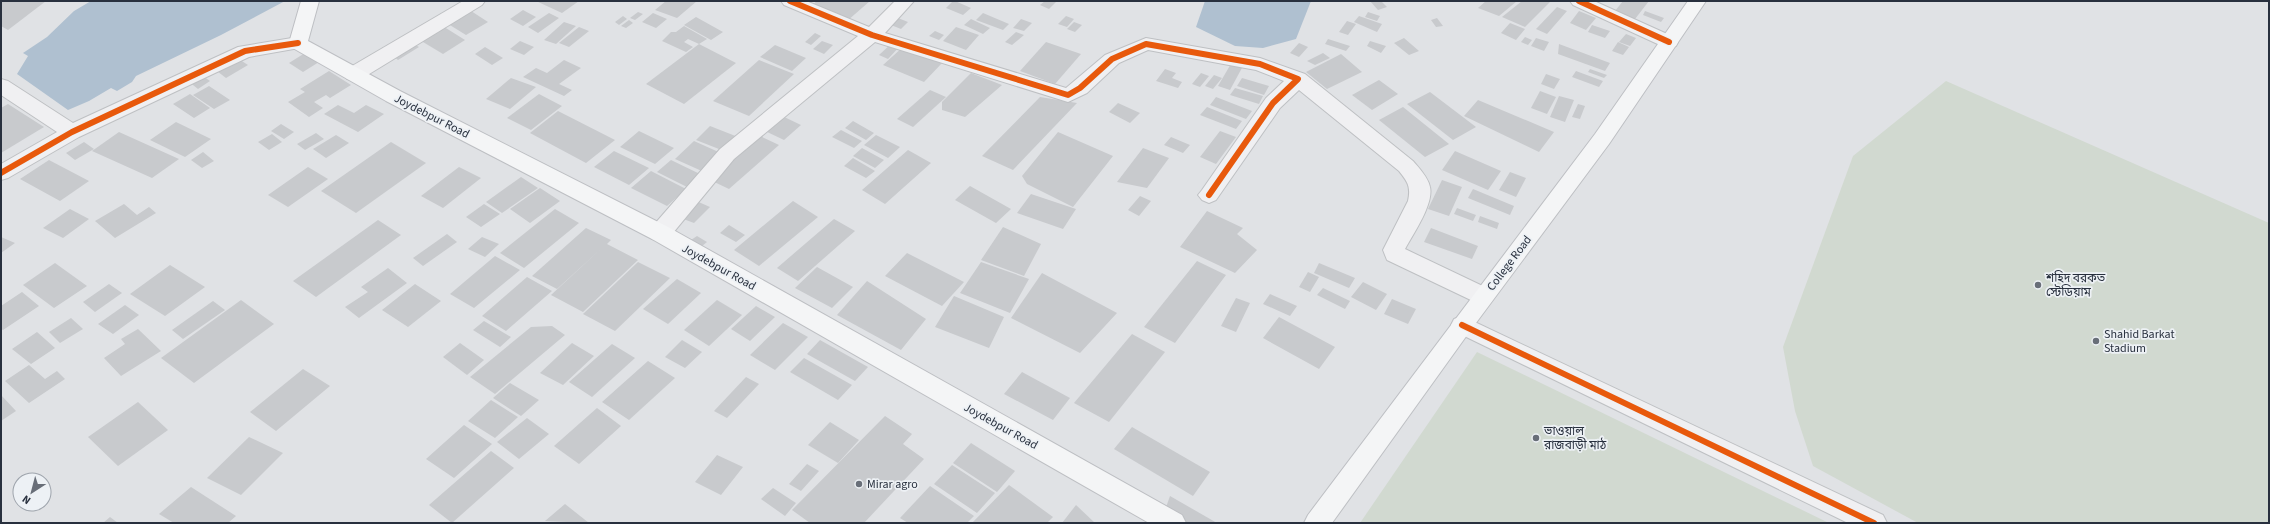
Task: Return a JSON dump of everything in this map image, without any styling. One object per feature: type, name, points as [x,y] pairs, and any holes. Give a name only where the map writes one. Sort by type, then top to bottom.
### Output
[{"type":"main road","points":[[298,43],[310,1]]},
{"type":"main road","name":"College Road","points":[[1317,523],[1483,296],[1602,139],[1697,1]]},
{"type":"main road","name":"Joydebpur Road","points":[[298,43],[354,74],[660,233],[1169,522]]},
{"type":"street","points":[[354,74],[476,1]]},
{"type":"street","points":[[790,1],[872,35],[1068,95],[1080,88],[1112,59],[1146,44],[1260,64],[1298,79],[1406,166],[1415,176],[1420,187],[1420,198],[1394,250],[1395,254],[1483,296]]},
{"type":"street","points":[[660,233],[727,154],[872,35],[905,1]]},
{"type":"street","points":[[1579,1],[1669,42]]},
{"type":"street","points":[[1,173],[72,132],[245,51],[298,43]]},
{"type":"street","points":[[1209,195],[1273,103],[1298,79]]},
{"type":"street","points":[[1,86],[72,132]]},
{"type":"street","points":[[1462,325],[1874,523]]},
{"type":"shaded area","name":"শহিদ বরকত স্টেডিয়াম","points":[[1946,81],[2269,223],[2269,523],[1918,523],[1813,466],[1795,411],[1783,347],[1853,156]]},
{"type":"shaded area","name":"ভাওয়াল রাজবাড়ী মাঠ","points":[[1477,352],[1829,523],[1360,523]]},
{"type":"water","points":[[91,1],[285,1],[221,35],[136,76],[132,82],[117,91],[111,88],[89,101],[68,110],[17,74],[28,56],[23,53],[47,37],[74,11]]},
{"type":"water","points":[[1205,1],[1311,1],[1296,39],[1263,48],[1235,46],[1196,27]]},
{"type":"building","points":[[1,1],[46,1],[8,30],[1,26]]},
{"type":"building","points":[[536,1],[579,1],[562,13]]},
{"type":"building","points":[[666,1],[697,1],[677,18],[655,10]]},
{"type":"building","points":[[817,1],[870,1],[847,21],[810,7]]},
{"type":"building","points":[[953,1],[971,8],[963,15],[946,8]]},
{"type":"building","points":[[1045,1],[1057,1],[1049,9],[1040,5]]},
{"type":"building","points":[[1370,1],[1381,1],[1387,7],[1378,10]]},
{"type":"building","points":[[1486,1],[1517,1],[1499,16],[1478,8]]},
{"type":"building","points":[[1522,1],[1551,1],[1525,27],[1502,17]]},
{"type":"building","points":[[1623,1],[1649,1],[1635,19],[1615,11]]},
{"type":"building","points":[[1557,7],[1567,11],[1547,34],[1536,29]]},
{"type":"building","points":[[468,9],[488,22],[466,35],[445,22]]},
{"type":"building","points":[[523,10],[536,17],[523,26],[510,19]]},
{"type":"building","points":[[1579,11],[1596,18],[1586,30],[1570,23]]},
{"type":"building","points":[[1645,11],[1664,18],[1661,22],[1643,15]]},
{"type":"building","points":[[638,12],[643,14],[635,20],[630,18]]},
{"type":"building","points":[[1368,12],[1380,16],[1377,21],[1365,17]]},
{"type":"building","points":[[549,13],[559,18],[538,33],[528,27]]},
{"type":"building","points":[[653,13],[667,19],[656,28],[642,22]]},
{"type":"building","points":[[983,13],[1009,24],[1003,30],[976,20]]},
{"type":"building","points":[[623,16],[627,19],[619,25],[615,22]]},
{"type":"building","points":[[893,16],[908,22],[901,29],[886,23]]},
{"type":"building","points":[[1066,16],[1074,19],[1067,27],[1058,24]]},
{"type":"building","points":[[1359,16],[1382,24],[1377,32],[1354,22]]},
{"type":"building","points":[[696,17],[723,32],[711,40],[684,25]]},
{"type":"building","points":[[1437,18],[1443,26],[1436,27],[1431,20]]},
{"type":"building","points":[[971,19],[990,28],[983,34],[964,25]]},
{"type":"building","points":[[1021,19],[1032,23],[1024,31],[1013,28]]},
{"type":"building","points":[[629,20],[633,23],[626,28],[621,26]]},
{"type":"building","points":[[1347,21],[1356,24],[1348,35],[1339,32]]},
{"type":"building","points":[[564,22],[576,26],[556,44],[544,40]]},
{"type":"building","points":[[1074,22],[1082,25],[1075,32],[1067,29]]},
{"type":"building","points":[[1510,23],[1525,29],[1516,40],[1501,33]]},
{"type":"building","points":[[441,25],[465,40],[443,54],[418,39]]},
{"type":"building","points":[[1592,25],[1610,31],[1605,38],[1588,32]]},
{"type":"building","points":[[684,26],[707,39],[699,44],[688,39],[684,42],[693,47],[686,52],[662,41],[671,32],[676,32]]},
{"type":"building","points":[[579,27],[589,31],[569,47],[559,43]]},
{"type":"building","points":[[956,27],[979,35],[966,50],[943,41]]},
{"type":"building","points":[[935,31],[944,35],[939,40],[929,36]]},
{"type":"building","points":[[1016,32],[1024,35],[1012,45],[1005,42]]},
{"type":"building","points":[[815,33],[821,36],[811,45],[805,42]]},
{"type":"building","points":[[1626,34],[1636,38],[1630,46],[1619,42]]},
{"type":"building","points":[[1525,37],[1532,40],[1528,45],[1521,42]]},
{"type":"building","points":[[1404,38],[1419,51],[1409,55],[1394,43]]},
{"type":"building","points":[[1536,38],[1549,42],[1544,51],[1531,46]]},
{"type":"building","points":[[1328,39],[1350,46],[1346,51],[1325,44]]},
{"type":"building","points":[[520,41],[534,47],[524,55],[510,49]]},
{"type":"building","points":[[822,41],[833,45],[824,54],[813,49]]},
{"type":"building","points":[[1370,41],[1386,46],[1381,53],[1367,46]]},
{"type":"building","points":[[1046,42],[1081,54],[1055,84],[1020,71]]},
{"type":"building","points":[[1618,42],[1629,47],[1623,55],[1612,51]]},
{"type":"building","points":[[412,43],[419,47],[398,60],[392,55]]},
{"type":"building","points":[[892,43],[900,46],[888,59],[879,55]]},
{"type":"building","points":[[1299,43],[1308,47],[1299,57],[1290,53]]},
{"type":"building","points":[[699,44],[736,63],[684,104],[646,84]]},
{"type":"building","points":[[1559,44],[1610,63],[1605,71],[1558,54]]},
{"type":"building","points":[[775,45],[806,58],[792,71],[760,57]]},
{"type":"building","points":[[485,47],[503,58],[492,65],[475,54]]},
{"type":"building","points":[[903,47],[943,62],[924,82],[883,65]]},
{"type":"building","points":[[305,53],[319,62],[303,72],[289,63]]},
{"type":"building","points":[[1323,53],[1330,58],[1315,65],[1307,61]]},
{"type":"building","points":[[1341,54],[1362,72],[1327,89],[1306,72]]},
{"type":"building","points":[[234,56],[248,65],[226,78],[213,68]]},
{"type":"building","points":[[564,60],[581,68],[559,84],[572,90],[564,96],[523,77],[536,68],[547,73]]},
{"type":"building","points":[[759,60],[794,74],[749,116],[713,101]]},
{"type":"building","points":[[1232,62],[1243,66],[1230,90],[1218,86]]},
{"type":"building","points":[[1165,69],[1176,73],[1172,78],[1182,82],[1178,88],[1156,81]]},
{"type":"building","points":[[1590,69],[1607,75],[1604,78],[1588,72]]},
{"type":"building","points":[[329,71],[351,85],[330,98],[326,95],[314,102],[323,108],[309,117],[288,102],[305,92],[300,89]]},
{"type":"building","points":[[1576,71],[1603,81],[1599,87],[1572,77]]},
{"type":"building","points":[[971,73],[1002,85],[965,117],[942,110],[942,102]]},
{"type":"building","points":[[1201,73],[1209,76],[1200,87],[1192,84]]},
{"type":"building","points":[[200,74],[210,81],[198,89],[188,81]]},
{"type":"building","points":[[1546,74],[1560,79],[1554,89],[1541,84]]},
{"type":"building","points":[[1214,75],[1222,78],[1213,89],[1205,86]]},
{"type":"building","points":[[511,78],[536,87],[510,109],[486,99]]},
{"type":"building","points":[[1242,78],[1269,86],[1264,95],[1237,86]]},
{"type":"building","points":[[1379,80],[1398,94],[1372,110],[1352,95]]},
{"type":"building","points":[[209,86],[230,100],[214,109],[193,95]]},
{"type":"building","points":[[1235,88],[1263,96],[1259,104],[1230,95]]},
{"type":"building","points":[[930,90],[946,97],[913,127],[897,119]]},
{"type":"building","points":[[1540,91],[1556,97],[1547,114],[1531,108]]},
{"type":"building","points":[[1430,92],[1476,127],[1453,140],[1407,104]]},
{"type":"building","points":[[190,94],[210,108],[194,118],[173,104]]},
{"type":"building","points":[[539,94],[562,106],[531,130],[507,118]]},
{"type":"building","points":[[1559,96],[1574,100],[1565,122],[1550,117]]},
{"type":"building","points":[[1040,97],[1077,103],[1013,170],[982,156]]},
{"type":"building","points":[[1216,97],[1252,111],[1246,119],[1210,105]]},
{"type":"building","points":[[1478,100],[1554,132],[1539,152],[1464,116]]},
{"type":"building","points":[[1118,103],[1140,113],[1130,123],[1109,112]]},
{"type":"building","points":[[8,104],[44,127],[1,153],[1,108]]},
{"type":"building","points":[[1578,104],[1585,106],[1580,119],[1572,117]]},
{"type":"building","points":[[338,105],[354,113],[366,105],[384,114],[358,132],[324,114]]},
{"type":"building","points":[[1207,107],[1242,121],[1236,129],[1200,115]]},
{"type":"building","points":[[1403,107],[1449,144],[1425,157],[1379,120]]},
{"type":"building","points":[[558,111],[615,140],[586,163],[530,133]]},
{"type":"building","points":[[780,115],[801,125],[784,140],[763,130]]},
{"type":"building","points":[[853,121],[874,133],[866,140],[845,128]]},
{"type":"building","points":[[176,122],[211,139],[185,157],[150,140]]},
{"type":"building","points":[[281,124],[294,132],[284,139],[271,131]]},
{"type":"building","points":[[710,126],[738,137],[724,151],[696,140]]},
{"type":"building","points":[[841,130],[862,141],[854,148],[832,137]]},
{"type":"building","points":[[639,131],[674,148],[655,164],[620,147]]},
{"type":"building","points":[[1220,131],[1236,137],[1216,164],[1200,157]]},
{"type":"building","points":[[119,132],[179,159],[152,178],[92,151]]},
{"type":"building","points":[[1058,132],[1113,156],[1073,207],[1027,184],[1022,176]]},
{"type":"building","points":[[316,133],[324,139],[305,150],[297,144]]},
{"type":"building","points":[[272,134],[282,142],[269,150],[258,142]]},
{"type":"building","points":[[336,135],[349,143],[326,158],[313,149]]},
{"type":"building","points":[[758,135],[779,145],[729,189],[708,179]]},
{"type":"building","points":[[876,135],[900,147],[888,158],[864,145]]},
{"type":"building","points":[[1171,137],[1190,145],[1183,153],[1164,145]]},
{"type":"building","points":[[694,141],[723,154],[704,172],[675,159]]},
{"type":"building","points":[[84,142],[94,149],[75,160],[66,153]]},
{"type":"building","points":[[391,142],[426,163],[356,213],[321,191]]},
{"type":"building","points":[[862,148],[884,160],[875,168],[853,156]]},
{"type":"building","points":[[1143,148],[1169,158],[1147,188],[1117,182]]},
{"type":"building","points":[[908,150],[931,163],[885,204],[862,190]]},
{"type":"building","points":[[614,151],[649,168],[629,185],[594,167]]},
{"type":"building","points":[[1455,151],[1501,171],[1488,190],[1442,170]]},
{"type":"building","points":[[203,152],[214,161],[202,168],[191,160]]},
{"type":"building","points":[[853,158],[875,171],[866,178],[844,166]]},
{"type":"building","points":[[49,160],[89,181],[60,201],[20,179]]},
{"type":"building","points":[[671,160],[702,175],[687,187],[657,172]]},
{"type":"building","points":[[308,167],[328,179],[288,207],[268,195]]},
{"type":"building","points":[[459,167],[481,178],[443,208],[421,196]]},
{"type":"building","points":[[651,171],[686,189],[667,206],[631,188]]},
{"type":"building","points":[[1510,172],[1526,178],[1516,197],[1499,190]]},
{"type":"building","points":[[521,177],[538,188],[502,213],[486,202]]},
{"type":"building","points":[[1442,180],[1462,187],[1449,216],[1428,209]]},
{"type":"building","points":[[970,186],[1011,209],[996,223],[955,200]]},
{"type":"building","points":[[540,188],[560,201],[530,223],[510,209]]},
{"type":"building","points":[[1473,189],[1514,206],[1510,215],[1468,198]]},
{"type":"building","points":[[1031,194],[1076,209],[1063,229],[1017,213]]},
{"type":"building","points":[[1140,196],[1151,201],[1139,216],[1128,210]]},
{"type":"building","points":[[694,200],[710,207],[694,223],[678,217]]},
{"type":"building","points":[[793,201],[818,217],[759,266],[734,250]]},
{"type":"building","points":[[124,204],[137,215],[149,207],[156,213],[115,238],[95,221]]},
{"type":"building","points":[[484,204],[500,214],[481,227],[466,217]]},
{"type":"building","points":[[1457,208],[1476,215],[1473,221],[1454,214]]},
{"type":"building","points":[[70,209],[89,219],[63,238],[43,228]]},
{"type":"building","points":[[555,209],[579,223],[524,268],[500,253]]},
{"type":"building","points":[[1207,211],[1243,228],[1237,234],[1257,250],[1235,273],[1180,247]]},
{"type":"building","points":[[1480,216],[1499,223],[1497,229],[1478,222]]},
{"type":"building","points":[[834,219],[855,231],[798,281],[777,268]]},
{"type":"building","points":[[378,220],[401,235],[316,297],[293,281]]},
{"type":"building","points":[[729,225],[745,235],[736,242],[720,233]]},
{"type":"building","points":[[1003,227],[1041,244],[1024,276],[981,260]]},
{"type":"building","points":[[586,228],[611,240],[607,244],[638,260],[583,312],[551,295],[603,247],[557,289],[532,276]]},
{"type":"building","points":[[1431,228],[1478,246],[1472,259],[1424,242]]},
{"type":"building","points":[[447,234],[457,242],[423,266],[413,258]]},
{"type":"building","points":[[697,236],[707,242],[702,246],[691,240]]},
{"type":"building","points":[[1,237],[15,243],[1,253]]},
{"type":"building","points":[[482,237],[499,244],[485,257],[468,249]]},
{"type":"building","points":[[907,253],[964,282],[942,306],[885,276]]},
{"type":"building","points":[[495,256],[520,270],[474,308],[450,294]]},
{"type":"building","points":[[1197,261],[1226,275],[1175,343],[1144,327]]},
{"type":"building","points":[[638,262],[670,278],[615,331],[583,314]]},
{"type":"building","points":[[981,262],[1029,279],[1010,313],[960,293]]},
{"type":"building","points":[[55,263],[87,286],[54,308],[23,285]]},
{"type":"building","points":[[1319,263],[1355,278],[1349,288],[1314,273]]},
{"type":"building","points":[[170,265],[205,287],[165,316],[130,294]]},
{"type":"building","points":[[817,267],[853,287],[832,308],[795,288]]},
{"type":"building","points":[[388,268],[407,283],[359,318],[345,307],[368,292],[361,287]]},
{"type":"building","points":[[1308,272],[1319,277],[1310,292],[1299,287]]},
{"type":"building","points":[[1042,273],[1117,313],[1080,353],[1011,318]]},
{"type":"building","points":[[527,277],[552,291],[506,331],[482,316]]},
{"type":"building","points":[[677,279],[701,293],[668,324],[643,309]]},
{"type":"building","points":[[867,281],[926,319],[901,350],[837,315]]},
{"type":"building","points":[[1363,282],[1387,294],[1376,310],[1351,297]]},
{"type":"building","points":[[109,284],[122,293],[95,312],[83,302]]},
{"type":"building","points":[[415,284],[441,301],[408,327],[382,310]]},
{"type":"building","points":[[1323,288],[1350,301],[1345,309],[1317,295]]},
{"type":"building","points":[[22,292],[39,306],[3,330],[1,329],[1,306]]},
{"type":"building","points":[[1270,294],[1297,306],[1290,316],[1263,304]]},
{"type":"building","points":[[954,296],[1004,317],[989,348],[935,327]]},
{"type":"building","points":[[1236,298],[1250,303],[1236,332],[1221,326]]},
{"type":"building","points":[[1392,299],[1416,309],[1408,324],[1384,314]]},
{"type":"building","points":[[241,300],[274,324],[194,383],[161,358]]},
{"type":"building","points":[[717,300],[742,315],[709,346],[684,330]]},
{"type":"building","points":[[213,301],[225,310],[183,339],[172,330]]},
{"type":"building","points":[[125,305],[139,315],[113,334],[98,324]]},
{"type":"building","points":[[756,306],[775,317],[750,341],[731,329]]},
{"type":"building","points":[[1279,317],[1335,347],[1319,369],[1263,338]]},
{"type":"building","points":[[71,318],[83,329],[60,343],[49,332]]},
{"type":"building","points":[[484,321],[511,337],[500,347],[473,330]]},
{"type":"building","points":[[783,323],[808,337],[775,370],[750,355]]},
{"type":"building","points":[[552,326],[565,335],[495,394],[470,377],[531,327]]},
{"type":"building","points":[[138,329],[161,351],[121,376],[104,358],[125,344],[121,339]]},
{"type":"building","points":[[37,332],[55,348],[31,364],[12,349]]},
{"type":"building","points":[[1132,334],[1165,352],[1109,422],[1074,403]]},
{"type":"building","points":[[682,340],[702,352],[685,368],[665,357]]},
{"type":"building","points":[[820,340],[868,367],[855,381],[807,354]]},
{"type":"building","points":[[460,343],[484,360],[467,375],[443,357]]},
{"type":"building","points":[[572,343],[594,356],[563,385],[540,373]]},
{"type":"building","points":[[612,344],[635,358],[592,397],[569,382]]},
{"type":"building","points":[[804,358],[852,385],[838,400],[790,372]]},
{"type":"building","points":[[648,361],[675,378],[629,420],[602,402]]},
{"type":"building","points":[[29,365],[45,379],[57,371],[65,379],[29,403],[5,381]]},
{"type":"building","points":[[303,369],[330,386],[276,431],[250,412]]},
{"type":"building","points":[[1022,372],[1070,398],[1053,420],[1004,394]]},
{"type":"building","points":[[746,377],[759,384],[727,418],[714,411]]},
{"type":"building","points":[[510,383],[539,400],[521,416],[493,398]]},
{"type":"building","points":[[1,395],[16,411],[1,421]]},
{"type":"building","points":[[491,400],[518,417],[495,438],[468,421]]},
{"type":"building","points":[[138,402],[168,430],[118,466],[88,437]]},
{"type":"building","points":[[597,408],[621,426],[579,464],[554,446]]},
{"type":"building","name":"Mirar agro","points":[[885,416],[912,434],[903,444],[924,459],[864,523],[810,523],[792,510]]},
{"type":"building","points":[[527,418],[549,434],[519,459],[497,442]]},
{"type":"building","points":[[830,422],[859,440],[838,463],[808,445]]},
{"type":"building","points":[[464,425],[492,444],[454,478],[426,459]]},
{"type":"building","points":[[1132,427],[1210,472],[1193,496],[1114,449]]},
{"type":"building","points":[[249,437],[283,453],[241,495],[207,478]]},
{"type":"building","points":[[971,443],[1015,471],[997,492],[953,463]]},
{"type":"building","points":[[491,451],[514,468],[452,523],[429,505]]},
{"type":"building","points":[[717,455],[743,467],[721,495],[695,482]]},
{"type":"building","points":[[807,464],[819,471],[801,491],[789,484]]},
{"type":"building","points":[[952,465],[995,493],[977,513],[934,484]]},
{"type":"building","points":[[1009,485],[1053,517],[1047,523],[972,523]]},
{"type":"building","points":[[930,486],[974,516],[967,523],[908,523],[900,518]]},
{"type":"building","points":[[191,487],[236,516],[228,523],[174,523],[159,514]]},
{"type":"building","points":[[773,488],[796,503],[785,516],[761,499]]},
{"type":"building","points":[[1170,496],[1217,523],[1182,523],[1164,513]]},
{"type":"building","points":[[565,504],[589,523],[545,521]]},
{"type":"building","points":[[1076,505],[1095,523],[1062,523]]},
{"type":"building","points":[[110,517],[118,523],[103,523]]},
{"type":"cycle path","points":[[790,1],[872,35],[1068,95],[1080,88],[1112,59],[1146,44],[1260,64],[1298,79],[1273,103],[1209,195]]},
{"type":"cycle path","points":[[1579,1],[1669,42]]},
{"type":"cycle path","points":[[1,173],[72,132],[245,51],[298,43]]},
{"type":"cycle path","points":[[1462,325],[1874,523]]},
{"type":"place","name":"শহিদ বরকত স্টেডিয়াম","points":[[2038,285]]},
{"type":"place","name":"Shahid Barkat Stadium","points":[[2096,341]]},
{"type":"place","name":"ভাওয়াল রাজবাড়ী মাঠ","points":[[1536,438]]},
{"type":"place","name":"Mirar agro","points":[[859,484]]}]
